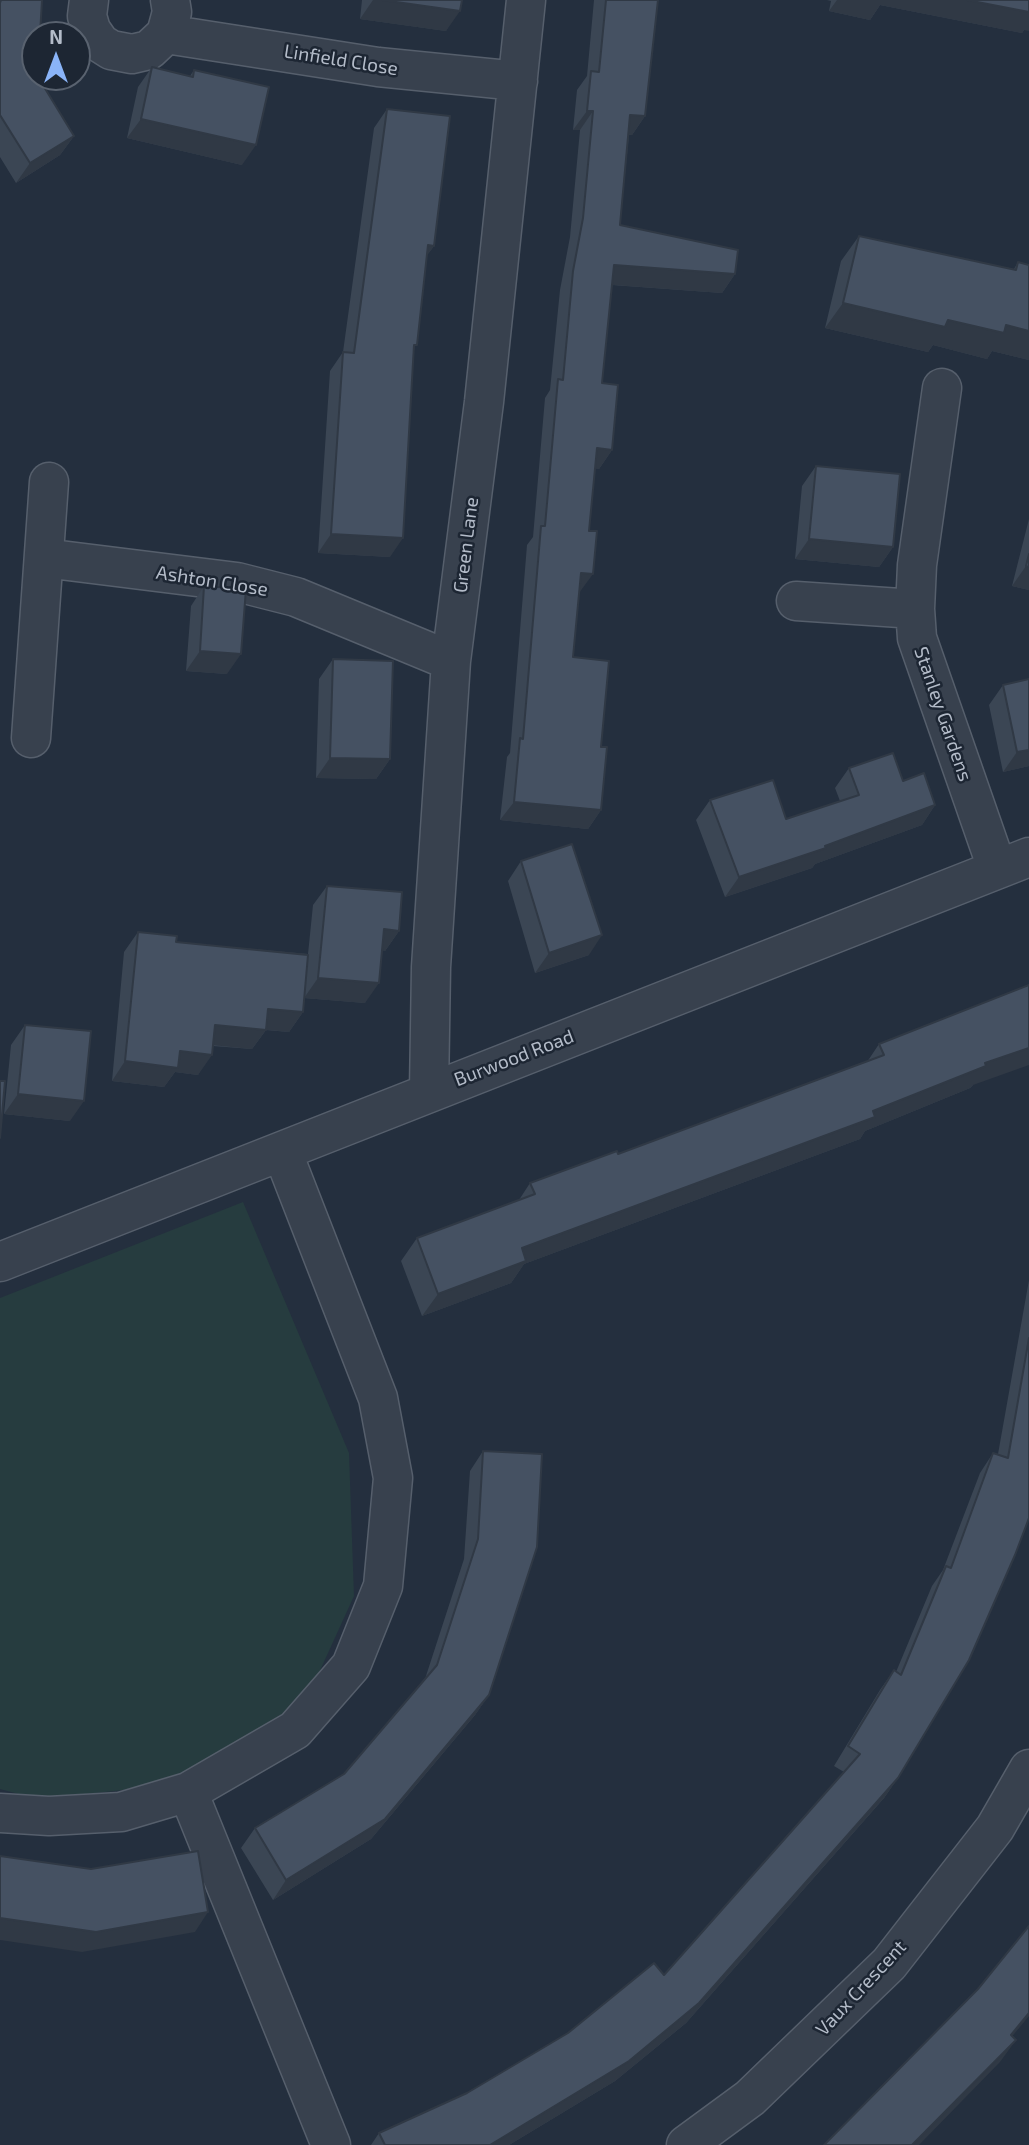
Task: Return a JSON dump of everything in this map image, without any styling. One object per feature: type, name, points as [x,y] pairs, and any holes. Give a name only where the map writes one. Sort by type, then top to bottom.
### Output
[{"type":"street","points":[[89,0],[87,16],[91,30],[111,50],[132,54],[149,50],[168,17]]},
{"type":"street","name":"Green Lane","points":[[429,1091],[431,967],[451,661],[484,402],[526,0]]},
{"type":"street","name":"Linfield Close","points":[[168,17],[378,67],[518,81]]},
{"type":"street","name":"Stanley Gardens","points":[[942,388],[917,565],[917,638],[1013,862]]},
{"type":"street","points":[[32,738],[49,482]]},
{"type":"street","name":"Ashton Close","points":[[44,558],[248,585],[296,597],[451,661]]},
{"type":"street","points":[[796,601],[915,609]]},
{"type":"street","name":"Burwood Road","points":[[0,1262],[1013,862]]},
{"type":"street","points":[[0,1813],[49,1816],[121,1811],[188,1792],[295,1730],[351,1666],[383,1586],[393,1478],[378,1398],[282,1151]]},
{"type":"street","name":"Vaux Crescent","points":[[686,2145],[750,2098],[889,1964],[995,1828],[1029,1769]]},
{"type":"street","points":[[188,1792],[331,2145]]},
{"type":"green space","points":[[243,1202],[349,1453],[354,1596],[307,1699],[163,1786],[37,1799],[0,1789],[0,1298]]},
{"type":"building","points":[[1,0],[42,0],[41,21],[21,21],[21,91],[47,91],[74,136],[30,163],[0,115]]},
{"type":"building","points":[[382,0],[462,0],[460,11]]},
{"type":"building","points":[[606,0],[658,0],[645,116],[630,115],[620,225],[738,250],[735,274],[614,265],[602,383],[618,385],[612,450],[597,448],[589,531],[597,531],[593,574],[581,573],[573,657],[609,661],[601,747],[607,747],[601,810],[514,802],[520,738],[523,739],[541,526],[545,526],[558,379],[563,380],[573,271],[583,218],[593,111],[587,111],[591,71],[599,72]]},
{"type":"building","points":[[967,0],[1029,0],[1029,12]]},
{"type":"building","points":[[152,67],[193,77],[194,70],[269,87],[256,145],[141,119]]},
{"type":"building","points":[[387,109],[450,116],[434,246],[428,245],[417,345],[414,345],[403,538],[331,534],[343,352],[354,353]]},
{"type":"building","points":[[859,236],[1016,270],[1018,262],[1029,265],[1029,331],[1006,325],[1004,333],[948,320],[945,327],[843,303]]},
{"type":"building","points":[[816,466],[900,474],[893,547],[809,539]]},
{"type":"building","points":[[204,586],[246,589],[241,654],[200,651]]},
{"type":"building","points":[[333,659],[393,661],[390,759],[330,758]]},
{"type":"building","points":[[1029,679],[1029,750],[1017,752],[1003,685]]},
{"type":"building","points":[[893,753],[903,781],[924,773],[935,805],[825,846],[826,848],[739,877],[710,800],[773,780],[786,819],[859,795],[849,768]]},
{"type":"building","points":[[572,844],[602,935],[549,953],[521,861]]},
{"type":"building","points":[[327,886],[402,892],[399,931],[384,929],[379,983],[318,978]]},
{"type":"building","points":[[138,932],[177,936],[176,942],[308,955],[303,1012],[268,1009],[266,1030],[215,1025],[212,1055],[180,1051],[178,1068],[125,1061]]},
{"type":"building","points":[[1029,985],[1029,1048],[985,1063],[986,1066],[873,1111],[875,1117],[522,1248],[526,1261],[438,1294],[417,1238],[535,1194],[530,1183],[617,1151],[618,1154],[884,1055],[879,1044]]},
{"type":"building","points":[[25,1025],[91,1031],[84,1101],[18,1094]]},
{"type":"building","points":[[0,1081],[5,1081],[0,1138]]},
{"type":"building","points":[[1029,1338],[1029,1518],[969,1660],[898,1778],[699,2003],[629,2061],[490,2145],[385,2145],[379,2133],[467,2093],[568,2033],[654,1963],[664,1975],[860,1754],[848,1746],[894,1670],[901,1675],[946,1566],[951,1568],[993,1453],[1008,1458]]},
{"type":"building","points":[[483,1451],[542,1454],[537,1547],[489,1695],[385,1819],[286,1880],[255,1828],[344,1774],[437,1665],[478,1539]]},
{"type":"building","points":[[198,1851],[208,1912],[96,1932],[0,1918],[0,1856],[91,1869]]},
{"type":"building","points":[[1029,1926],[1029,2013],[1011,2035],[1016,2040],[912,2145],[824,2145],[978,1989]]}]
